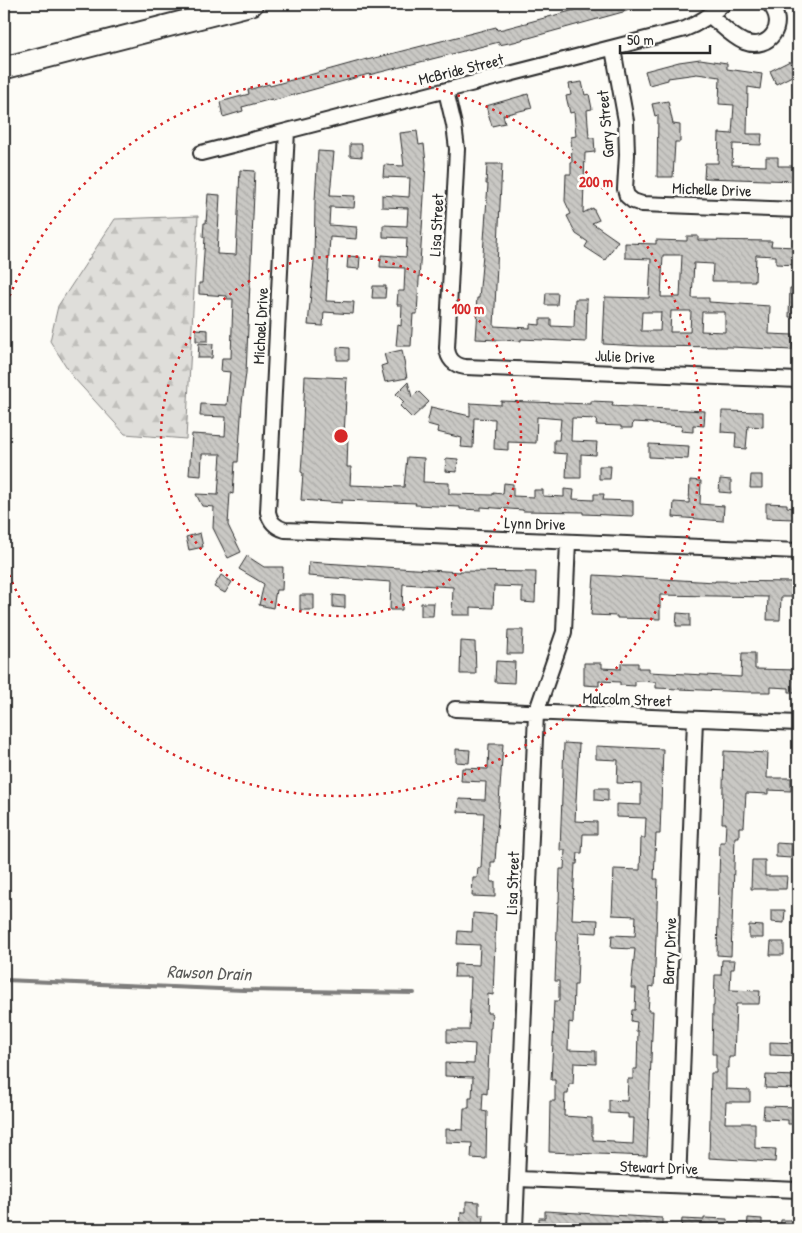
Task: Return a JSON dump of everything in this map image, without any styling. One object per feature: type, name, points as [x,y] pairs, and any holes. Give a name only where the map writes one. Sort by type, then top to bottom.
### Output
[{"type":"highway","points":[[4,68],[252,4]]},
{"type":"street","name":"McBride Street","points":[[201,153],[613,49],[685,29],[710,16],[723,4]]},
{"type":"street","points":[[710,16],[739,39],[755,44],[762,43],[770,38],[777,25],[775,13],[769,4]]},
{"type":"street","name":"Gary Street","points":[[613,49],[626,121],[625,189],[627,196]]},
{"type":"street","name":"Lisa Street","points":[[446,91],[454,125],[457,149],[447,348],[452,361]]},
{"type":"street","name":"Michael Drive","points":[[272,523],[268,512],[287,131]]},
{"type":"street","name":"Michelle Drive","points":[[627,196],[633,201],[642,204],[798,210]]},
{"type":"street","name":"Julie Drive","points":[[452,361],[464,367],[798,380]]},
{"type":"street","name":"Lynn Drive","points":[[272,523],[277,528],[285,530],[798,551]]},
{"type":"street","name":"Lisa Street","points":[[514,1229],[518,1179],[536,712],[564,632],[568,542]]},
{"type":"street","name":"Malcolm Street","points":[[455,710],[798,723]]},
{"type":"street","name":"Barry Drive","points":[[678,1185],[695,719]]},
{"type":"street","name":"Stewart Drive","points":[[518,1179],[798,1190]]},
{"type":"green space","points":[[198,216],[186,439],[125,434],[73,377],[50,341],[58,306],[115,219]]},
{"type":"building","points":[[597,4],[641,4],[641,7],[514,42],[499,45],[499,42],[369,74],[272,101],[272,99],[242,107],[243,111],[223,117],[220,102],[249,94],[248,90],[269,84],[270,86],[367,59],[496,27],[497,30],[503,29]]},
{"type":"building","points":[[700,59],[727,63],[727,69],[762,74],[760,89],[748,87],[747,134],[762,134],[761,145],[733,144],[732,165],[766,166],[766,157],[778,157],[778,166],[798,166],[798,181],[704,178],[705,163],[718,163],[719,133],[732,134],[734,105],[719,104],[720,77],[697,74],[668,78],[668,80],[649,85],[645,71],[679,62]]},
{"type":"building","points":[[790,61],[796,74],[776,84],[770,71]]},
{"type":"building","points":[[582,82],[585,95],[589,94],[592,109],[587,110],[589,138],[594,138],[595,152],[585,153],[583,213],[593,208],[599,220],[592,223],[618,241],[605,260],[585,247],[588,242],[576,234],[567,216],[571,214],[565,201],[566,174],[571,174],[571,137],[576,136],[574,112],[570,113],[566,96],[571,95],[569,84]]},
{"type":"building","points":[[528,94],[532,108],[503,115],[505,123],[492,126],[486,106]]},
{"type":"building","points":[[668,101],[673,124],[680,125],[680,142],[675,142],[673,177],[657,177],[658,115],[655,116],[652,104]]},
{"type":"building","points":[[417,131],[419,145],[424,144],[426,163],[417,314],[413,314],[411,346],[396,346],[398,325],[401,326],[402,305],[397,305],[398,291],[404,291],[405,268],[380,267],[381,255],[406,257],[407,238],[383,237],[383,225],[407,226],[408,208],[382,207],[382,195],[409,197],[410,178],[383,177],[384,165],[404,166],[400,133]]},
{"type":"building","points":[[350,144],[362,144],[362,157],[350,156]]},
{"type":"building","points":[[318,151],[334,152],[330,195],[355,196],[354,208],[330,207],[329,225],[357,227],[356,239],[330,237],[326,301],[354,302],[353,314],[324,312],[323,326],[308,325],[314,261]]},
{"type":"building","points":[[487,164],[502,164],[494,326],[530,328],[530,324],[540,325],[540,319],[551,319],[551,326],[574,327],[575,299],[587,299],[586,342],[476,339],[478,310],[476,310],[477,298],[479,298],[488,184],[486,184]]},
{"type":"building","points":[[240,170],[255,171],[246,373],[238,462],[235,462],[233,494],[230,493],[228,525],[241,552],[228,558],[213,528],[214,507],[202,506],[196,494],[218,495],[221,454],[202,454],[201,476],[189,475],[192,434],[225,436],[226,417],[200,416],[201,404],[227,405],[230,372],[221,371],[222,358],[231,358],[233,299],[227,299],[227,296],[199,294],[199,283],[202,283],[205,237],[203,237],[208,194],[220,195],[217,254],[236,255]]},
{"type":"building","points":[[687,236],[698,236],[698,240],[772,241],[771,246],[798,247],[798,265],[776,264],[776,256],[756,255],[755,281],[712,281],[713,264],[694,263],[692,298],[709,298],[709,302],[770,306],[769,334],[793,335],[792,350],[603,344],[605,297],[649,298],[651,259],[625,258],[625,243],[656,244],[656,240],[687,241]],"holes":[[[663,255],[682,255],[680,297],[661,297]],[[671,311],[691,311],[690,332],[670,332]],[[642,312],[661,312],[660,331],[641,331]],[[702,312],[725,312],[725,332],[701,331]]]},
{"type":"building","points":[[348,256],[360,257],[359,269],[347,268]]},
{"type":"building","points":[[373,286],[386,286],[385,298],[372,298]]},
{"type":"building","points":[[790,288],[798,288],[798,318],[789,317]]},
{"type":"building","points":[[546,293],[558,293],[557,305],[545,305]]},
{"type":"building","points":[[196,329],[208,330],[208,341],[196,341]]},
{"type":"building","points":[[199,343],[213,344],[212,358],[198,358]]},
{"type":"building","points":[[337,347],[349,348],[349,360],[337,360]]},
{"type":"building","points":[[402,350],[407,378],[385,382],[381,366],[387,364],[384,354]]},
{"type":"building","points":[[305,376],[347,378],[344,436],[348,436],[347,467],[351,467],[350,485],[404,487],[407,457],[424,458],[423,482],[449,483],[449,494],[503,494],[504,483],[513,484],[513,496],[534,497],[534,490],[543,490],[543,496],[564,497],[564,489],[574,490],[573,499],[594,500],[594,494],[604,494],[603,500],[633,501],[633,516],[583,514],[583,512],[523,511],[481,507],[481,510],[460,509],[460,507],[415,505],[416,503],[342,500],[342,503],[301,500]]},
{"type":"building","points":[[408,382],[412,397],[418,391],[429,402],[412,418],[400,406],[404,402],[396,394]]},
{"type":"building","points":[[501,401],[591,404],[591,401],[613,402],[612,406],[705,411],[704,426],[693,425],[693,432],[681,431],[682,426],[652,423],[633,422],[632,428],[621,428],[621,426],[596,425],[597,419],[572,418],[571,441],[597,442],[596,455],[581,454],[581,478],[566,478],[567,454],[554,453],[554,440],[559,440],[561,419],[537,417],[536,443],[508,442],[508,450],[494,449],[495,419],[474,418],[473,448],[461,447],[462,438],[437,432],[438,427],[427,424],[431,407],[470,416],[470,403],[501,405]]},
{"type":"building","points":[[722,411],[763,412],[763,427],[748,426],[746,449],[735,448],[736,433],[721,432]]},
{"type":"building","points":[[649,444],[689,446],[688,459],[649,457]]},
{"type":"building","points":[[446,458],[458,459],[457,472],[445,471]]},
{"type":"building","points":[[599,466],[611,466],[610,479],[599,479]]},
{"type":"building","points":[[751,475],[762,475],[762,488],[750,488]]},
{"type":"building","points":[[720,479],[731,480],[731,493],[719,492]]},
{"type":"building","points":[[690,480],[701,481],[700,504],[724,506],[723,521],[673,517],[674,502],[689,503]]},
{"type":"building","points":[[766,503],[787,504],[787,507],[794,508],[794,519],[766,518]]},
{"type":"building","points":[[200,533],[203,547],[189,550],[186,537]]},
{"type":"building","points":[[247,556],[264,567],[283,567],[282,590],[276,590],[273,608],[259,605],[264,584],[239,569]]},
{"type":"building","points":[[309,562],[460,572],[536,572],[535,603],[522,602],[522,587],[494,586],[493,608],[471,607],[471,615],[452,615],[453,587],[403,584],[402,610],[390,610],[391,582],[308,576]]},
{"type":"building","points":[[221,575],[232,582],[225,593],[214,587]]},
{"type":"building","points":[[594,575],[715,582],[794,582],[794,597],[781,597],[780,620],[767,620],[768,597],[660,595],[660,619],[617,618],[617,616],[591,615]]},
{"type":"building","points":[[300,595],[314,595],[314,610],[300,610]]},
{"type":"building","points":[[333,595],[345,596],[345,608],[333,607]]},
{"type":"building","points":[[421,603],[434,603],[433,616],[421,616]]},
{"type":"building","points":[[677,613],[690,614],[690,626],[676,626]]},
{"type":"building","points":[[508,630],[523,630],[522,654],[507,654]]},
{"type":"building","points":[[461,641],[475,642],[476,674],[460,674]]},
{"type":"building","points":[[742,653],[755,653],[755,669],[798,670],[798,692],[789,692],[789,688],[771,687],[771,692],[656,688],[656,682],[635,681],[635,686],[620,685],[620,682],[599,681],[599,686],[584,685],[584,663],[602,663],[602,668],[621,669],[621,663],[638,663],[638,668],[649,668],[649,672],[741,677]]},
{"type":"building","points":[[496,661],[515,662],[514,683],[495,682]]},
{"type":"building","points":[[564,743],[579,744],[575,821],[597,822],[597,834],[583,834],[582,853],[578,853],[577,864],[575,864],[572,919],[598,920],[597,933],[579,932],[577,985],[574,985],[573,1023],[569,1022],[568,1050],[596,1051],[596,1064],[574,1063],[573,1084],[569,1084],[568,1094],[565,1094],[564,1116],[592,1118],[593,1140],[614,1141],[614,1143],[633,1144],[634,1118],[628,1118],[628,1114],[609,1113],[609,1100],[627,1101],[628,1079],[633,1079],[633,1069],[637,1069],[638,1031],[636,1031],[637,1022],[631,1021],[632,1010],[635,1010],[636,988],[631,988],[635,949],[611,948],[612,935],[635,936],[636,916],[612,915],[614,869],[640,870],[641,838],[645,838],[646,818],[616,817],[616,804],[641,805],[641,784],[617,783],[618,760],[596,759],[596,746],[663,749],[660,834],[656,834],[654,879],[658,879],[654,987],[650,986],[648,1011],[653,1011],[647,1156],[549,1152],[550,1101],[555,1101],[555,1080],[551,1080],[554,1001],[559,1001],[559,981],[555,981],[558,902],[560,869],[564,869],[565,850],[560,850]]},
{"type":"building","points":[[489,744],[503,744],[495,862],[491,862],[491,882],[495,882],[495,897],[472,896],[473,878],[477,878],[478,868],[481,868],[484,813],[458,812],[459,799],[485,800],[486,782],[461,781],[462,768],[488,769]]},
{"type":"building","points":[[456,749],[470,750],[469,763],[456,762]]},
{"type":"building","points":[[724,751],[768,753],[767,778],[791,778],[791,791],[768,790],[768,794],[746,793],[744,827],[739,827],[739,837],[735,837],[731,956],[717,955],[720,842],[725,842],[726,823],[722,823]]},
{"type":"building","points":[[595,788],[608,788],[608,801],[595,800]]},
{"type":"building","points":[[776,843],[792,844],[791,858],[776,857]]},
{"type":"building","points":[[752,860],[765,860],[765,876],[787,876],[786,889],[751,889]]},
{"type":"building","points":[[771,910],[785,910],[784,923],[771,922]]},
{"type":"building","points":[[473,913],[496,915],[493,995],[488,994],[487,1013],[492,1013],[487,1094],[483,1093],[482,1111],[487,1112],[486,1159],[471,1158],[472,1143],[446,1142],[446,1129],[463,1130],[464,1108],[469,1108],[469,1098],[472,1098],[473,1077],[445,1076],[445,1063],[474,1064],[475,1044],[447,1042],[447,1030],[469,1030],[471,977],[454,977],[455,964],[479,965],[480,945],[457,944],[458,931],[472,932]]},
{"type":"building","points":[[749,925],[763,926],[763,938],[749,938]]},
{"type":"building","points":[[771,942],[784,942],[784,955],[770,955]]},
{"type":"building","points":[[722,960],[735,960],[734,969],[731,969],[730,990],[760,991],[759,1004],[736,1004],[734,1057],[729,1057],[729,1068],[726,1068],[726,1089],[750,1090],[750,1102],[726,1102],[725,1123],[755,1123],[755,1148],[776,1149],[775,1162],[709,1158],[711,1073],[716,1073],[716,1054],[712,1054],[715,975],[721,975]]},
{"type":"building","points":[[770,1042],[798,1043],[798,1056],[770,1055]]},
{"type":"building","points":[[766,1075],[798,1076],[798,1089],[765,1088]]},
{"type":"building","points":[[764,1106],[798,1107],[798,1124],[788,1124],[788,1120],[763,1119]]},
{"type":"building","points":[[466,1201],[479,1202],[479,1215],[484,1215],[483,1229],[460,1229],[461,1212],[466,1212]]},
{"type":"building","points":[[545,1211],[662,1218],[662,1229],[556,1227],[555,1229],[539,1229],[539,1218],[545,1218]]},
{"type":"building","points":[[704,1218],[727,1219],[727,1229],[681,1229],[682,1219],[704,1220]]},
{"type":"building","points":[[748,1218],[762,1219],[762,1229],[747,1229]]},
{"type":"building","points":[[781,1220],[795,1220],[795,1229],[780,1229]]},
{"type":"waterway","name":"Rawson Drain","points":[[4,980],[244,990],[414,993]]}]
